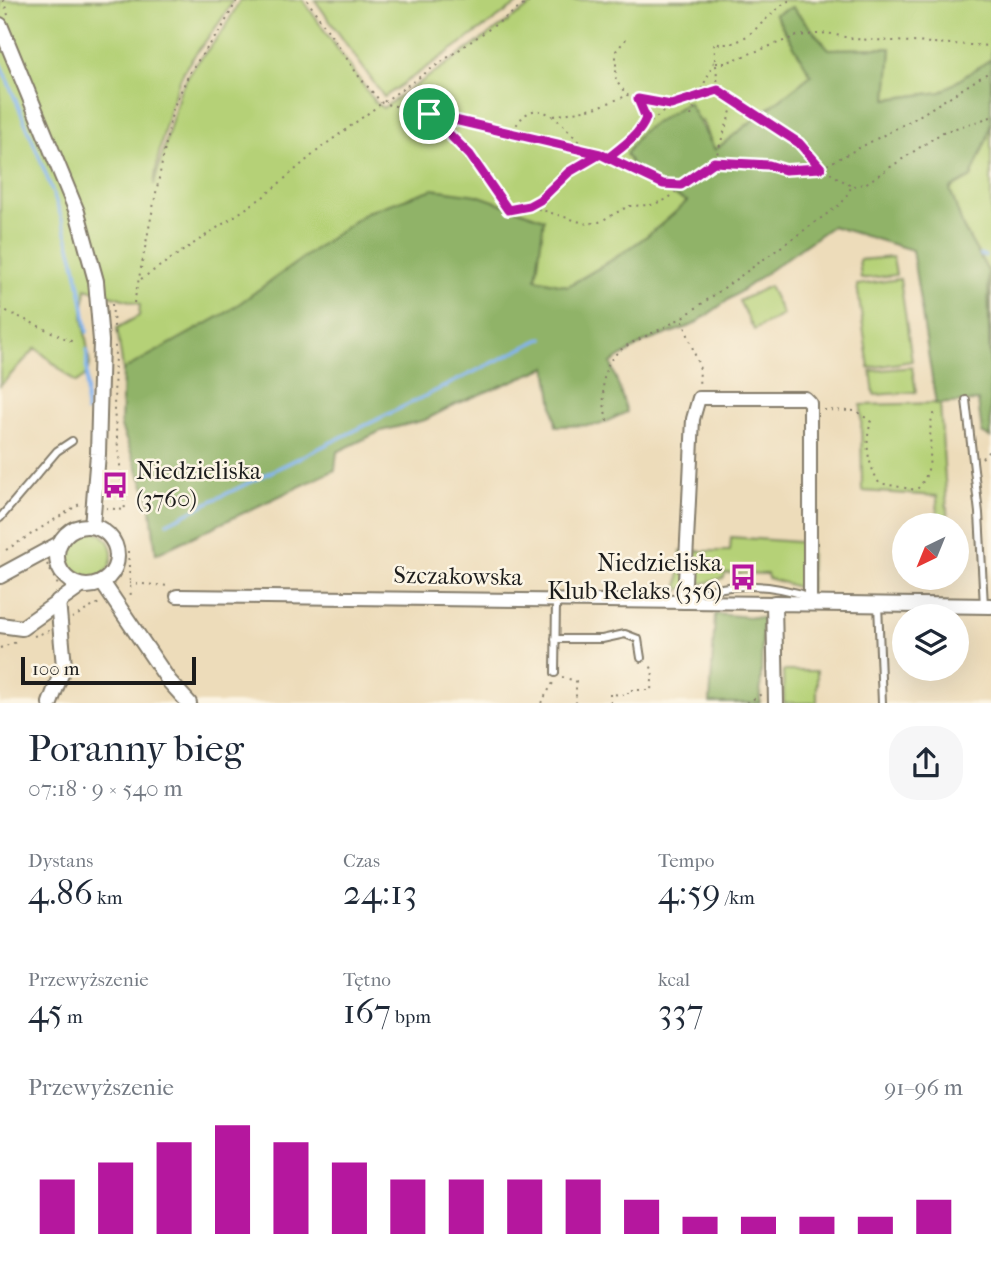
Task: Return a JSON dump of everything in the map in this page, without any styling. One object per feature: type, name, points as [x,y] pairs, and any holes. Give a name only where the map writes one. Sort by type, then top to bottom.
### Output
[{"type":"street","points":[[0,25],[77,212],[96,281],[101,341],[92,526]]},
{"type":"street","points":[[681,600],[693,419],[699,398],[805,398],[810,410],[815,602]]},
{"type":"street","points":[[0,576],[59,544],[70,532],[84,525],[92,526],[108,536],[116,551],[113,570],[102,582],[80,586],[22,628],[0,625]]},
{"type":"street","points":[[59,544],[57,558],[60,569],[68,579],[80,586]]},
{"type":"street","points":[[102,582],[169,681],[189,703]]},
{"type":"street","name":"Szczakowska","points":[[177,596],[681,600],[988,606]]},
{"type":"street","points":[[50,703],[64,666],[58,625],[61,599]]},
{"type":"street","points":[[774,603],[776,698]]},
{"type":"street","points":[[38,619],[58,625]]},
{"type":"lane","points":[[966,400],[988,606]]},
{"type":"lane","points":[[0,518],[57,451],[72,441]]},
{"type":"lane","points":[[681,600],[730,585],[776,587],[815,602]]},
{"type":"lane","points":[[556,600],[556,675]]},
{"type":"lane","points":[[878,604],[882,703]]},
{"type":"lane","points":[[555,639],[602,639],[625,634],[638,639],[641,658]]},
{"type":"path","points":[[134,303],[141,279],[152,207],[173,108],[191,70],[222,28],[237,0]]},
{"type":"path","points":[[307,0],[360,78],[382,103],[586,150],[663,184],[681,185]]},
{"type":"path","points":[[141,279],[263,197],[382,103],[531,0]]},
{"type":"path","points":[[790,0],[767,15],[756,29],[740,41],[726,46],[713,43],[718,90],[799,143],[821,168],[852,186],[865,184],[943,132],[991,117]]},
{"type":"path","points":[[691,116],[715,62],[797,36],[827,33],[854,39],[991,47]]},
{"type":"path","points":[[626,39],[616,51],[616,81],[627,95],[671,105]]},
{"type":"path","points":[[714,162],[769,165],[785,170],[821,168],[914,119],[991,71]]},
{"type":"path","points":[[608,158],[671,105],[718,90]]},
{"type":"path","points":[[553,117],[597,107],[627,95]]},
{"type":"path","points":[[638,99],[646,112],[643,126]]},
{"type":"path","points":[[429,114],[470,155],[508,210],[529,206],[587,224],[599,222],[629,206],[651,205],[668,198],[681,185],[714,162],[732,108],[730,99]]},
{"type":"path","points":[[512,133],[520,116],[532,109],[542,110],[553,117],[586,150]]},
{"type":"path","points":[[529,206],[569,172],[600,154]]},
{"type":"path","points":[[607,421],[603,380],[608,363],[621,348],[682,318],[842,204],[852,186]]},
{"type":"path","points":[[0,308],[73,342]]},
{"type":"path","points":[[682,318],[700,369],[699,398]]},
{"type":"path","points":[[810,410],[857,411],[871,422],[867,439],[868,460],[879,483],[916,490],[924,480],[931,456],[930,421],[935,412]]},
{"type":"path","points":[[6,550],[78,504],[125,510],[114,411]]},
{"type":"path","points":[[128,551],[129,583]]},
{"type":"path","points":[[41,552],[61,599]]},
{"type":"path","points":[[610,703],[610,694],[651,690],[653,671],[641,646]]},
{"type":"path","points":[[541,703],[556,675]]},
{"type":"path","points":[[576,684],[576,703]]},
{"type":"path","points":[[747,703],[762,693],[776,698]]},
{"type":"green space","points":[[0,0],[233,0],[181,77],[166,124],[154,185],[180,91],[191,70],[223,31],[240,0],[303,0],[375,102],[383,108],[539,0],[991,0],[991,59],[941,92],[887,99],[891,48],[828,49],[792,7],[775,15],[812,75],[715,150],[702,121],[640,180],[688,201],[631,248],[568,286],[536,279],[226,313],[123,370],[117,328],[139,316],[140,304],[86,288],[83,317],[90,365],[84,377],[76,383],[36,348],[0,386]]},
{"type":"green space","points":[[315,0],[523,0],[384,97]]},
{"type":"green space","points":[[792,7],[829,49],[891,48],[887,99],[941,92],[991,59],[991,122],[987,139],[971,177],[950,189],[963,227],[988,271],[991,438],[982,433],[978,401],[936,404],[912,250],[832,226],[693,325],[645,342],[611,363],[627,412],[599,425],[556,426],[547,367],[456,404],[425,420],[381,431],[337,452],[335,470],[156,554],[150,501],[121,427],[123,370],[226,313],[367,212],[433,189],[477,195],[544,219],[536,279],[568,286],[630,248],[687,201],[640,180],[626,154],[641,132],[688,102],[715,150],[811,75],[775,14]]},
{"type":"green space","points":[[991,122],[991,371],[988,271],[963,227],[950,189],[971,177]]},
{"type":"green space","points":[[893,257],[896,275],[861,279],[859,260]]},
{"type":"green space","points":[[900,279],[912,361],[869,368],[857,285]]},
{"type":"green space","points":[[769,286],[783,315],[754,330],[739,301]]},
{"type":"green space","points":[[912,367],[916,392],[874,395],[871,371]]},
{"type":"green space","points":[[940,403],[947,513],[938,513],[937,496],[862,491],[861,405]]},
{"type":"green space","points":[[86,529],[96,531],[104,537],[110,545],[110,565],[104,573],[96,579],[86,581],[76,579],[68,573],[62,565],[60,555],[62,545],[68,537],[76,531]]},
{"type":"green space","points":[[731,537],[811,543],[810,591],[768,578],[767,574],[725,573],[724,578],[678,590],[681,551],[730,551]]},
{"type":"green space","points":[[715,614],[763,618],[760,703],[710,703]]},
{"type":"green space","points":[[783,671],[817,671],[817,703],[784,703]]},
{"type":"waterway","points":[[0,63],[65,228],[82,297],[87,332]]},
{"type":"waterway","points":[[981,255],[985,256]]},
{"type":"waterway","points":[[167,523],[543,338]]},
{"type":"waterway","points":[[86,412],[87,350]]},
{"type":"place","name":"Niedzieliska (3760)","points":[[115,485]]},
{"type":"place","name":"Niedzieliska Klub Relaks (356)","points":[[743,577]]},
{"type":"route","points":[[429,114],[470,155],[508,210],[529,206],[540,200],[569,172],[600,154],[608,158],[623,146],[643,126],[646,118],[646,112],[638,99],[671,105],[718,90],[799,143],[821,168],[785,170],[769,165],[739,166],[714,162],[681,185],[663,184],[642,176],[600,154],[429,114]]}]
